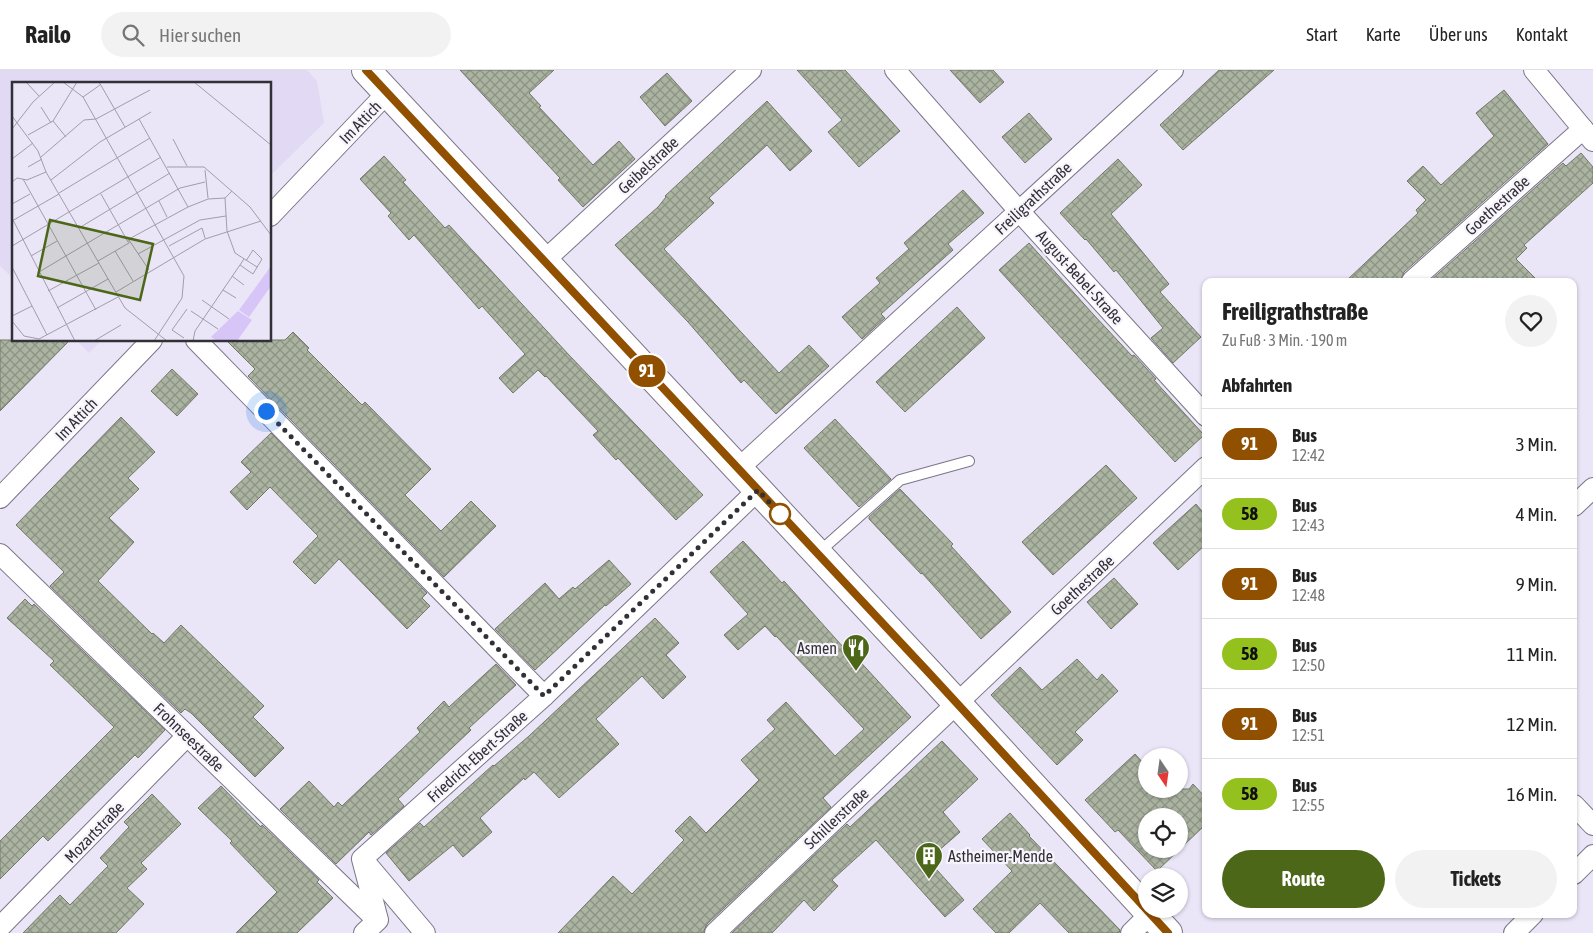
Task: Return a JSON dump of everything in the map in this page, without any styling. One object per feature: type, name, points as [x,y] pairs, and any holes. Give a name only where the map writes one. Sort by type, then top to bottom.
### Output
[{"type":"main road","points":[[366,70],[957,703],[1159,924]]},
{"type":"street","name":"Geibelstraße","points":[[544,261],[751,70]]},
{"type":"street","name":"August-Bebel-Straße","points":[[894,70],[1019,211],[1202,412]]},
{"type":"street","name":"Freiligrathstraße","points":[[738,468],[1173,70]]},
{"type":"street","points":[[1534,70],[1588,135]]},
{"type":"street","name":"Im Attich","points":[[271,215],[387,94]]},
{"type":"street","name":"Goethestraße","points":[[1416,278],[1588,135]]},
{"type":"street","name":"Im Attich","points":[[0,498],[151,341]]},
{"type":"street","points":[[197,341],[544,696]]},
{"type":"street","name":"Goethestraße","points":[[957,703],[1202,471]]},
{"type":"street","points":[[1577,503],[1593,488]]},
{"type":"street","name":"Friedrich-Ebert-Straße","points":[[362,858],[544,696],[758,490]]},
{"type":"street","name":"Frohnseestraße","points":[[0,554],[187,736],[371,926]]},
{"type":"street","name":"Schillerstraße","points":[[715,933],[957,703]]},
{"type":"street","name":"Mozartstraße","points":[[0,927],[187,736]]},
{"type":"street","points":[[1577,808],[1593,825]]},
{"type":"street","points":[[1577,871],[1593,855]]},
{"type":"street","points":[[362,858],[371,926]]},
{"type":"street","points":[[362,858],[425,933]]},
{"type":"street","points":[[1514,933],[1529,918]]},
{"type":"street","points":[[1131,933],[1159,924]]},
{"type":"lane","points":[[818,554],[900,480],[968,461]]},
{"type":"shaded area","points":[[0,70],[307,70],[317,81],[324,123],[271,175],[271,82],[12,82],[12,277],[0,266]]},
{"type":"shaded area","points":[[77,341],[101,341],[89,353]]},
{"type":"building","points":[[460,70],[554,70],[529,93],[541,106],[539,107],[593,165],[619,141],[635,159],[583,207],[558,180],[560,178]]},
{"type":"building","points":[[797,70],[845,70],[900,131],[859,167],[828,132],[842,120]]},
{"type":"building","points":[[950,70],[993,70],[1004,82],[980,103]]},
{"type":"building","points":[[1219,70],[1274,70],[1183,150],[1160,125]]},
{"type":"building","points":[[667,73],[692,101],[665,126],[640,97]]},
{"type":"building","points":[[1504,90],[1548,144],[1404,272],[1401,278],[1349,278],[1418,213],[1416,210],[1426,200],[1407,181],[1423,166],[1441,185],[1494,136],[1476,113]]},
{"type":"building","points":[[767,101],[812,151],[790,171],[767,145],[709,198],[714,203],[664,249],[779,373],[809,345],[829,366],[776,414],[744,380],[741,383],[688,322],[615,245],[658,207],[665,196]]},
{"type":"building","points":[[1029,113],[1052,139],[1025,163],[1002,137]]},
{"type":"building","points":[[1581,153],[1593,167],[1593,183],[1524,245],[1527,248],[1516,259],[1535,278],[1433,278],[1563,163],[1566,166]]},
{"type":"building","points":[[384,156],[406,180],[403,182],[445,228],[449,225],[569,355],[703,495],[676,520],[618,458],[616,460],[593,435],[598,431],[546,376],[538,370],[513,393],[499,378],[525,354],[482,306],[479,309],[414,235],[409,240],[388,216],[391,213],[360,179]]},
{"type":"building","points":[[1118,159],[1142,185],[1111,214],[1169,284],[1160,292],[1201,337],[1173,363],[1151,338],[1163,328],[1116,270],[1114,272],[1086,239],[1060,213]]},
{"type":"building","points":[[963,190],[984,213],[948,244],[953,250],[881,314],[885,318],[862,339],[842,317],[880,283],[876,278],[909,249],[904,243]]},
{"type":"building","points":[[1029,243],[1132,356],[1134,355],[1156,379],[1154,380],[1202,433],[1202,437],[1175,462],[999,270]]},
{"type":"building","points":[[957,307],[985,338],[905,412],[876,382]]},
{"type":"building","points":[[293,332],[309,348],[307,350],[362,405],[365,402],[431,469],[405,495],[441,531],[471,501],[496,526],[444,577],[248,376],[255,369],[227,341],[285,340]]},
{"type":"building","points":[[0,340],[69,341],[0,411]]},
{"type":"building","points":[[172,369],[198,394],[177,416],[151,391]]},
{"type":"building","points":[[121,417],[155,452],[128,478],[139,489],[109,518],[134,542],[98,581],[152,634],[164,643],[181,625],[264,706],[253,717],[284,748],[255,777],[191,713],[185,709],[181,713],[50,586],[64,572],[16,525]]},
{"type":"building","points":[[835,419],[891,479],[859,507],[804,448]]},
{"type":"building","points":[[271,433],[427,593],[422,598],[430,606],[407,629],[339,559],[315,584],[293,562],[318,536],[270,487],[247,510],[230,492],[251,472],[241,462]]},
{"type":"building","points":[[1106,465],[1137,498],[1053,575],[1022,542]]},
{"type":"building","points":[[900,489],[953,544],[951,546],[1011,612],[981,639],[922,573],[869,519]]},
{"type":"building","points":[[1196,504],[1202,511],[1202,548],[1178,570],[1153,543]]},
{"type":"building","points":[[743,541],[782,583],[784,581],[852,657],[854,655],[911,717],[823,798],[831,807],[707,924],[703,933],[558,933],[613,876],[632,894],[684,840],[675,831],[690,816],[706,833],[759,780],[741,760],[775,729],[767,720],[786,702],[835,756],[864,729],[765,626],[738,650],[724,635],[748,614],[710,572]]},
{"type":"building","points":[[609,560],[631,584],[605,605],[535,670],[495,629],[545,583],[559,599],[573,587],[575,589]]},
{"type":"building","points":[[1114,578],[1138,604],[1111,629],[1087,602]]},
{"type":"building","points":[[25,599],[32,606],[34,604],[165,730],[138,758],[135,755],[48,841],[43,836],[0,879],[0,841],[114,727],[50,665],[54,661],[7,618]]},
{"type":"building","points":[[655,618],[679,643],[666,655],[686,677],[663,699],[642,676],[596,719],[619,744],[559,798],[534,772],[525,780],[524,778],[480,818],[492,832],[463,857],[453,845],[409,881],[386,853],[420,823],[424,827],[493,765],[529,736]]},
{"type":"building","points":[[1077,659],[1097,680],[1102,674],[1118,691],[1075,732],[1083,740],[1057,765],[991,695],[1020,667],[1042,690]]},
{"type":"building","points":[[496,664],[516,685],[469,728],[471,730],[398,799],[404,806],[371,835],[369,832],[336,864],[280,809],[309,781],[334,807],[338,802],[342,806],[420,732],[417,728],[444,701],[449,707]]},
{"type":"building","points":[[942,741],[978,779],[943,812],[960,832],[928,860],[964,900],[945,917],[876,840],[832,880],[838,886],[814,911],[804,900],[772,933],[732,933],[847,824],[850,827]]},
{"type":"building","points":[[1135,754],[1138,757],[1138,798],[1188,798],[1188,789],[1193,784],[1202,794],[1202,828],[1188,841],[1188,808],[1138,808],[1138,851],[1118,830],[1115,832],[1085,800]]},
{"type":"building","points":[[221,786],[261,827],[262,825],[319,880],[317,882],[333,898],[297,933],[236,933],[277,892],[230,843],[232,841],[198,808]]},
{"type":"building","points":[[152,794],[181,824],[141,863],[147,869],[127,888],[144,904],[116,933],[23,933],[60,895],[70,905],[108,866],[100,858],[129,827],[124,822]]},
{"type":"building","points":[[1010,813],[1029,836],[1120,930],[1119,933],[1069,933],[1040,903],[1009,933],[996,933],[973,909],[1012,871],[982,839]]},
{"type":"building","points":[[1145,858],[1171,858],[1160,868],[1154,868]]},
{"type":"bus line","name":"91","points":[[366,70],[930,674],[1168,933]]},
{"type":"place","name":"Asmen","points":[[856,672]]},
{"type":"place","name":"Astheimer-Mende","points":[[929,880]]},
{"type":"route","points":[[266,411],[544,696],[758,490],[782,516],[780,514]]}]
